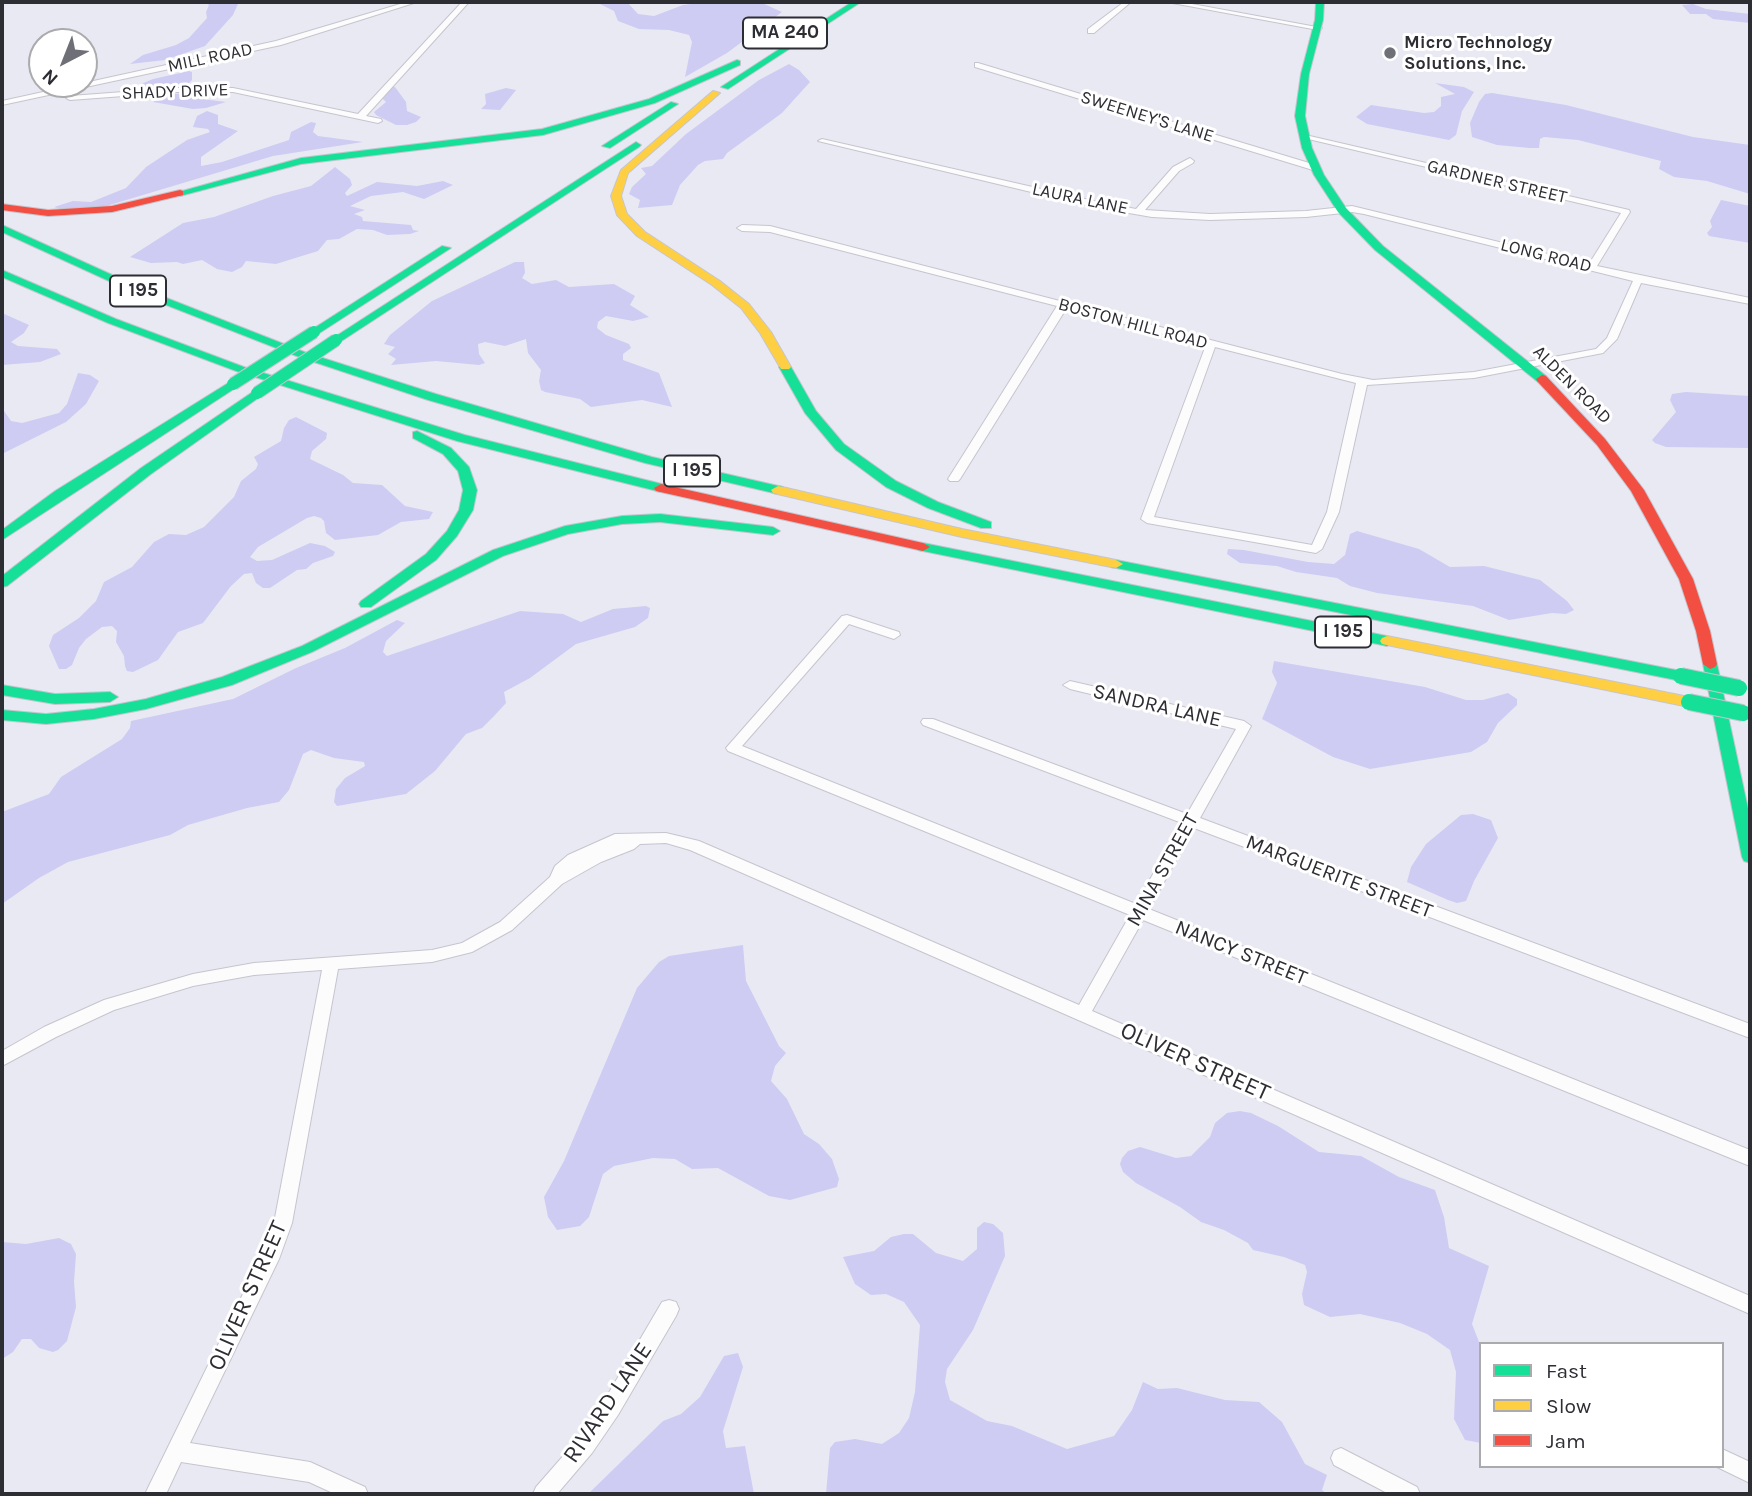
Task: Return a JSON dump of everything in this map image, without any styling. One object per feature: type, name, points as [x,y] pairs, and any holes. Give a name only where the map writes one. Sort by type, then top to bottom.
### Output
[{"type":"main road","name":"MA 240","points":[[737,64],[834,2]]},
{"type":"main road","name":"MA 240","points":[[716,93],[857,2]]},
{"type":"main road","name":"ALDEN ROAD","points":[[1320,2],[1318,28],[1300,97],[1304,136],[1316,168],[1342,210],[1388,256],[1528,366],[1601,442],[1657,523],[1686,579],[1712,665],[1750,854]]},
{"type":"main road","points":[[2,207],[48,212],[112,209],[157,200],[240,175],[301,161],[543,132],[652,101],[737,64]]},
{"type":"main road","points":[[478,228],[737,64]]},
{"type":"main road","points":[[2,583],[146,471],[257,393],[716,93]]},
{"type":"main road","points":[[716,93],[624,172],[616,196],[619,209],[627,221],[641,234],[716,283],[745,306],[765,332],[819,424],[840,447],[873,472],[922,499],[981,524],[1114,564]]},
{"type":"main road","name":"I 195","points":[[2,228],[94,272],[183,309],[327,363],[443,401],[713,476],[903,520],[1114,564],[1744,689]]},
{"type":"main road","points":[[2,536],[41,506],[455,243]]},
{"type":"main road","name":"I 195","points":[[2,273],[149,336],[299,388],[461,438],[620,480],[787,519],[1747,713]]},
{"type":"main road","points":[[2,690],[36,698],[99,698],[160,688],[213,673],[268,653],[333,623],[394,586],[430,556],[452,533],[466,510],[470,490],[464,470],[447,451],[431,442],[299,388]]},
{"type":"main road","points":[[2,715],[47,719],[94,714],[146,704],[208,687],[307,649],[514,546],[549,534],[604,523],[660,519],[698,520],[996,562]]},
{"type":"street","name":"MILL ROAD","points":[[2,103],[278,43],[414,2]]},
{"type":"street","points":[[362,116],[466,2]]},
{"type":"street","points":[[1091,31],[1128,2]]},
{"type":"street","points":[[1170,2],[1318,28]]},
{"type":"street","name":"SWEENEY'S LANE","points":[[978,65],[1316,168]]},
{"type":"street","name":"SHADY DRIVE","points":[[98,96],[230,89],[378,121]]},
{"type":"street","name":"GARDNER STREET","points":[[1304,136],[1626,212],[1591,268]]},
{"type":"street","name":"LAURA LANE","points":[[822,141],[1138,212],[1210,217],[1342,210]]},
{"type":"street","points":[[1138,212],[1176,169],[1190,161]]},
{"type":"street","name":"LONG ROAD","points":[[1342,210],[1364,211],[1638,279],[1750,300]]},
{"type":"street","name":"BOSTON HILL ROAD","points":[[742,228],[774,230],[1362,382],[1432,380],[1592,354],[1605,348],[1612,339],[1638,279]]},
{"type":"street","points":[[954,479],[1063,305]]},
{"type":"street","points":[[1211,344],[1147,519],[1316,549],[1333,512],[1362,382]]},
{"type":"street","name":"NANCY STREET","points":[[894,635],[846,619],[733,748],[1750,1158]]},
{"type":"street","name":"SANDRA LANE","points":[[1070,685],[1244,726]]},
{"type":"street","name":"MARGUERITE STREET","points":[[928,722],[1750,1031]]},
{"type":"street","name":"MINA STREET","points":[[1083,1013],[1244,726]]},
{"type":"street","name":"OLIVER STREET","points":[[2,1059],[70,1023],[151,991],[233,972],[432,956],[466,948],[506,926],[557,880],[604,854],[629,845],[636,839],[666,838],[694,845],[1750,1305]]},
{"type":"street","name":"OLIVER STREET","points":[[155,1494],[272,1253],[283,1223],[331,963]]},
{"type":"street","name":"RIVARD LANE","points":[[543,1494],[584,1446],[611,1408],[669,1309]]},
{"type":"street","points":[[176,1451],[310,1472],[358,1494]]},
{"type":"street","points":[[1341,1458],[1410,1494]]},
{"type":"street","points":[[1724,1460],[1750,1473]]},
{"type":"shaded area","points":[[205,2],[238,4],[233,15],[205,46],[165,60],[130,64],[143,55],[189,38],[207,18],[209,5]]},
{"type":"shaded area","points":[[596,2],[627,2],[638,14],[654,16],[683,5],[707,2],[760,2],[782,12],[727,53],[685,77],[692,42],[689,35],[669,30],[639,29],[618,21],[614,11]]},
{"type":"shaded area","points":[[1693,4],[1706,9],[1750,14],[1750,23],[1713,19],[1706,14],[1690,14],[1682,5]]},
{"type":"shaded area","points":[[789,64],[810,82],[782,113],[727,153],[723,159],[705,161],[698,165],[680,185],[672,205],[638,208],[640,200],[629,194],[632,187],[646,174],[641,168],[652,166],[686,134],[759,80]]},
{"type":"shaded area","points":[[192,72],[192,80],[188,84],[164,84],[133,91],[134,87],[153,79]]},
{"type":"shaded area","points":[[1435,83],[1464,87],[1474,92],[1462,111],[1456,135],[1449,140],[1367,124],[1356,117],[1371,105],[1434,112],[1441,106],[1441,97],[1455,94]]},
{"type":"shaded area","points":[[391,86],[395,87],[406,102],[407,111],[421,117],[416,122],[396,125],[376,115],[374,112],[386,102],[380,96]]},
{"type":"shaded area","points":[[506,88],[516,90],[500,110],[481,109],[486,104],[485,94]]},
{"type":"shaded area","points":[[186,93],[202,99],[226,102],[193,109],[153,102],[164,95]]},
{"type":"shaded area","points":[[1485,94],[1566,105],[1693,137],[1750,145],[1750,194],[1707,181],[1674,177],[1659,169],[1661,161],[1578,140],[1544,137],[1540,139],[1539,148],[1530,148],[1497,145],[1472,137],[1470,123],[1479,102]]},
{"type":"shaded area","points":[[207,111],[218,115],[218,124],[238,131],[201,157],[201,166],[222,162],[289,140],[291,132],[311,122],[316,123],[313,132],[318,136],[363,142],[273,156],[103,207],[68,211],[54,207],[73,201],[91,202],[126,188],[146,167],[187,140],[210,132],[208,129],[193,127],[197,116]]},
{"type":"shaded area","points":[[335,167],[350,179],[352,185],[345,193],[347,196],[377,182],[417,186],[443,181],[453,185],[424,199],[403,192],[371,196],[350,206],[365,210],[354,214],[362,217],[363,221],[411,225],[413,230],[419,231],[387,235],[373,230],[357,229],[339,239],[327,240],[318,251],[276,264],[246,261],[242,267],[232,272],[217,269],[202,260],[183,264],[151,263],[130,257],[183,223],[214,217],[311,186]]},
{"type":"shaded area","points":[[1721,200],[1750,206],[1750,243],[1709,236],[1707,233],[1712,227],[1710,221]]},
{"type":"shaded area","points":[[515,262],[524,262],[525,273],[522,278],[532,284],[556,280],[569,287],[614,284],[635,296],[630,305],[649,317],[633,321],[606,316],[598,322],[597,328],[606,335],[629,344],[631,348],[623,354],[623,360],[659,373],[672,407],[642,400],[591,407],[580,399],[545,392],[541,390],[539,381],[541,370],[528,353],[526,339],[505,346],[485,342],[478,344],[479,354],[485,363],[479,365],[436,361],[391,365],[396,359],[388,354],[395,347],[384,344],[390,335],[432,301]]},
{"type":"shaded area","points":[[2,313],[29,325],[24,333],[11,342],[18,346],[57,349],[61,354],[40,362],[2,365]]},
{"type":"shaded area","points":[[78,373],[90,375],[99,381],[86,404],[66,422],[2,454],[2,408],[11,421],[22,423],[59,413],[67,404]]},
{"type":"shaded area","points":[[1686,392],[1750,396],[1750,448],[1666,447],[1655,443],[1652,440],[1676,412],[1670,400],[1672,394]]},
{"type":"shaded area","points":[[296,417],[327,433],[326,439],[312,451],[310,459],[343,475],[353,483],[382,485],[405,506],[433,512],[429,519],[401,522],[378,535],[335,540],[326,533],[321,518],[307,518],[258,547],[250,557],[257,561],[272,560],[310,543],[325,546],[335,552],[333,556],[313,563],[306,569],[297,570],[270,588],[263,588],[256,583],[252,573],[244,574],[231,586],[203,623],[178,632],[158,660],[133,672],[127,671],[124,656],[116,642],[117,631],[112,626],[102,627],[86,639],[72,665],[59,669],[49,646],[53,635],[79,618],[96,601],[104,582],[132,567],[154,542],[169,534],[186,535],[204,527],[234,497],[241,481],[256,469],[258,464],[254,457],[281,441],[289,420]]},
{"type":"shaded area","points":[[1357,531],[1419,549],[1450,567],[1484,566],[1540,580],[1567,601],[1574,610],[1566,614],[1552,613],[1509,620],[1473,606],[1377,593],[1350,586],[1337,578],[1296,572],[1277,566],[1240,563],[1227,554],[1228,549],[1244,550],[1334,564],[1345,555],[1350,534]]},
{"type":"shaded area","points":[[646,606],[650,608],[648,618],[635,627],[576,644],[530,678],[504,692],[506,703],[495,715],[482,728],[466,734],[435,771],[406,794],[337,806],[334,802],[336,789],[345,778],[365,766],[364,762],[334,758],[311,750],[303,754],[289,790],[279,802],[247,808],[188,825],[170,835],[68,862],[2,904],[2,812],[49,794],[61,777],[122,739],[130,728],[131,721],[233,699],[296,668],[345,648],[397,620],[405,623],[386,641],[383,652],[387,656],[520,611],[563,614],[581,622],[613,609]]},
{"type":"shaded area","points":[[1274,661],[1425,687],[1466,700],[1483,700],[1508,693],[1517,699],[1517,705],[1498,723],[1487,742],[1471,752],[1370,769],[1333,757],[1262,719],[1277,683],[1272,672]]},
{"type":"shaded area","points":[[1473,814],[1491,820],[1498,838],[1466,901],[1457,903],[1407,882],[1411,867],[1426,844],[1461,815]]},
{"type":"shaded area","points":[[743,945],[746,981],[779,1046],[786,1053],[775,1066],[771,1081],[787,1099],[804,1134],[819,1144],[832,1159],[839,1179],[837,1187],[790,1200],[769,1196],[718,1168],[692,1169],[675,1159],[653,1158],[614,1166],[603,1174],[589,1217],[580,1226],[557,1230],[548,1217],[544,1197],[564,1161],[637,988],[659,962],[669,956]]},
{"type":"shaded area","points":[[1227,1113],[1251,1113],[1278,1126],[1319,1152],[1361,1156],[1399,1177],[1435,1190],[1444,1217],[1449,1248],[1489,1266],[1472,1324],[1479,1342],[1479,1443],[1465,1440],[1454,1419],[1456,1372],[1450,1350],[1427,1334],[1400,1323],[1360,1314],[1330,1317],[1304,1305],[1302,1294],[1307,1272],[1305,1265],[1253,1250],[1248,1243],[1201,1222],[1136,1183],[1123,1172],[1120,1164],[1122,1158],[1128,1151],[1140,1147],[1176,1158],[1191,1156],[1210,1137],[1215,1123]]},
{"type":"shaded area","points":[[984,1222],[993,1224],[1003,1233],[1005,1256],[973,1330],[947,1369],[945,1382],[950,1400],[987,1421],[1012,1426],[1067,1449],[1114,1436],[1132,1410],[1143,1382],[1158,1389],[1177,1388],[1225,1400],[1259,1402],[1282,1422],[1305,1464],[1327,1475],[1322,1490],[1327,1494],[826,1494],[830,1448],[835,1442],[855,1439],[882,1444],[899,1433],[909,1418],[915,1392],[920,1325],[904,1302],[886,1294],[871,1295],[855,1284],[843,1257],[874,1251],[891,1237],[913,1234],[936,1253],[963,1261],[977,1249],[977,1228]]},
{"type":"shaded area","points":[[59,1238],[71,1244],[76,1254],[76,1307],[67,1341],[53,1352],[39,1348],[31,1339],[22,1339],[13,1352],[2,1359],[2,1242],[26,1244]]},
{"type":"shaded area","points":[[738,1353],[743,1367],[723,1431],[726,1448],[745,1446],[754,1494],[588,1494],[663,1421],[681,1414],[700,1397],[724,1356]]},
{"type":"traffic: fast","points":[[725,87],[857,2]]},
{"type":"traffic: fast","points":[[1320,2],[1319,20],[1305,74],[1300,116],[1307,148],[1319,175],[1342,210],[1379,248],[1542,379]]},
{"type":"traffic: fast","points":[[180,193],[301,161],[543,132],[652,101],[737,63]]},
{"type":"traffic: fast","points":[[607,146],[674,104]]},
{"type":"traffic: fast","points":[[336,340],[636,145]]},
{"type":"traffic: fast","points":[[2,228],[137,290],[303,355],[432,397],[649,460],[778,490]]},
{"type":"traffic: fast","points":[[314,332],[446,248]]},
{"type":"traffic: fast","points":[[2,273],[112,321],[240,369],[461,438],[661,488]]},
{"type":"traffic: fast","points":[[233,384],[314,332]]},
{"type":"traffic: fast","points":[[257,393],[336,340]]},
{"type":"traffic: fast","points":[[785,367],[811,413],[840,447],[891,484],[933,505],[986,525]]},
{"type":"traffic: fast","points":[[2,536],[60,494],[233,384]]},
{"type":"traffic: fast","points":[[2,583],[146,471],[257,393]]},
{"type":"traffic: fast","points":[[366,604],[431,557],[452,533],[466,510],[470,490],[464,470],[447,451],[417,435]]},
{"type":"traffic: fast","points":[[2,715],[46,719],[94,714],[146,704],[227,681],[307,649],[498,553],[565,530],[622,520],[660,518],[773,531]]},
{"type":"traffic: fast","points":[[923,547],[1387,641]]},
{"type":"traffic: fast","points":[[1116,564],[1681,676]]},
{"type":"traffic: fast","points":[[1710,664],[1750,857]]},
{"type":"traffic: fast","points":[[1681,676],[1739,688]]},
{"type":"traffic: fast","points":[[2,690],[55,699],[110,697]]},
{"type":"traffic: fast","points":[[1689,702],[1743,713]]},
{"type":"traffic: slow","points":[[716,93],[624,172],[616,196],[622,215],[641,234],[716,283],[745,306],[765,332],[785,367]]},
{"type":"traffic: slow","points":[[778,490],[962,533],[1116,564]]},
{"type":"traffic: slow","points":[[1387,641],[1689,702]]},
{"type":"traffic: jam","points":[[2,207],[48,213],[112,209],[180,193]]},
{"type":"traffic: jam","points":[[1542,379],[1601,442],[1637,490],[1686,579],[1703,631],[1710,664]]},
{"type":"traffic: jam","points":[[661,488],[923,547]]},
{"type":"place","name":"Micro Technology Solutions, Inc.","points":[[1390,53]]}]
